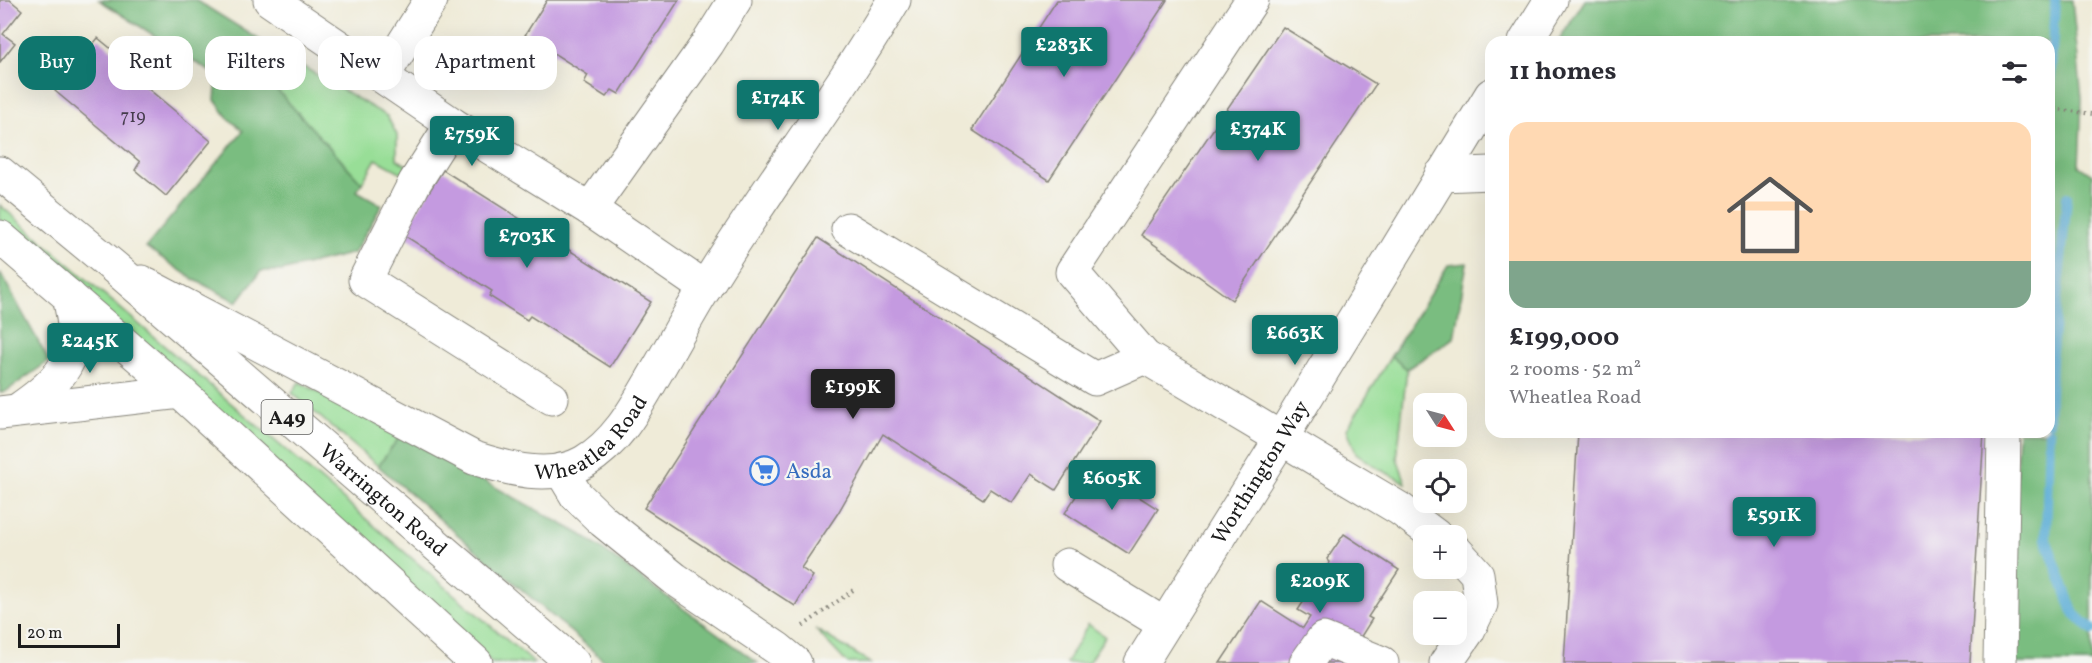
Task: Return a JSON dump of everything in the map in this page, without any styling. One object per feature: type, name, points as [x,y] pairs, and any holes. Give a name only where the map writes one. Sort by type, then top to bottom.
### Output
[{"type":"main road","points":[[270,0],[324,36]]},
{"type":"main road","points":[[402,46],[431,0]]},
{"type":"main road","points":[[590,209],[735,0]]},
{"type":"main road","name":"Wheatlea Road","points":[[114,267],[474,458],[504,468],[534,472],[561,470],[582,463],[605,447],[623,426],[705,288],[894,0]]},
{"type":"main road","points":[[1252,0],[1072,272],[1145,357],[1401,509],[1422,525]]},
{"type":"main road","points":[[1529,36],[1551,0]]},
{"type":"main road","points":[[402,89],[452,124],[590,209],[705,288]]},
{"type":"main road","name":"Worthington Way","points":[[1141,663],[1485,105]]},
{"type":"main road","points":[[452,124],[415,182],[365,280],[552,398]]},
{"type":"main road","name":"Warrington Road","points":[[0,173],[114,267],[573,663]]},
{"type":"main road","points":[[1441,175],[1485,173]]},
{"type":"main road","points":[[848,229],[1095,379],[1145,357]]},
{"type":"main road","name":"A49","points":[[0,237],[180,392],[476,663]]},
{"type":"main road","points":[[8,412],[44,392],[59,377],[70,356],[75,330],[69,296]]},
{"type":"main road","points":[[8,412],[180,392]]},
{"type":"main road","points":[[2000,663],[2004,438]]},
{"type":"main road","points":[[561,470],[576,495],[603,521],[675,579],[786,656]]},
{"type":"main road","points":[[1446,663],[1468,631],[1481,604],[1477,574],[1467,564]]},
{"type":"main road","points":[[1067,565],[1164,624]]},
{"type":"main road","points":[[1306,663],[1323,639],[1382,663]]},
{"type":"path","points":[[2055,109],[2092,114]]},
{"type":"path","points":[[786,656],[796,630],[856,588]]},
{"type":"green space","points":[[99,0],[196,0],[253,36],[205,36],[205,68],[193,61],[193,36],[155,36]]},
{"type":"green space","points":[[1585,0],[2072,0],[2082,99],[2079,166],[2092,175],[2092,525],[2090,547],[2092,551],[2092,663],[2007,663],[2018,438],[2055,438],[2055,36],[1562,36]]},
{"type":"green space","points":[[306,68],[318,76],[318,90],[343,90],[387,116],[397,135],[397,159],[408,166],[404,174],[376,159],[362,183],[277,90],[306,90]]},
{"type":"green space","points":[[216,90],[277,90],[362,183],[357,191],[382,205],[354,253],[281,271],[261,271],[237,302],[193,279],[146,247],[243,131],[228,118],[215,100]]},
{"type":"green space","points":[[0,205],[534,663],[492,663],[389,568],[0,227]]},
{"type":"green space","points":[[1467,263],[1454,338],[1407,369],[1391,356],[1448,265]]},
{"type":"green space","points":[[0,272],[49,361],[5,392],[0,393]]},
{"type":"green space","points":[[1391,356],[1407,369],[1397,458],[1406,483],[1379,469],[1356,453],[1347,429]]},
{"type":"green space","points":[[299,382],[401,435],[378,466],[292,393]]},
{"type":"green space","points":[[401,435],[582,535],[758,663],[607,663],[378,466]]},
{"type":"green space","points":[[1088,624],[1105,637],[1088,663],[1066,663]]},
{"type":"green space","points":[[815,629],[871,663],[847,663]]},
{"type":"building","points":[[0,0],[10,0],[22,10],[3,34],[15,43],[0,62]]},
{"type":"building","points":[[547,0],[679,0],[619,94],[612,90],[606,97],[584,83],[588,75],[557,55],[557,36],[525,35]]},
{"type":"building","points":[[1057,0],[1167,0],[1049,180],[972,130]]},
{"type":"building","points":[[1283,27],[1376,84],[1232,300],[1141,235]]},
{"type":"building","points":[[98,38],[108,46],[108,90],[150,90],[211,141],[166,196],[135,170],[140,162],[55,91],[96,90],[96,40]]},
{"type":"building","points":[[443,170],[651,302],[610,367],[530,316],[527,320],[489,296],[492,291],[402,234]]},
{"type":"building","points":[[818,238],[1100,421],[1056,490],[1031,474],[1012,503],[990,489],[983,499],[883,434],[838,513],[801,568],[813,576],[795,606],[644,508]]},
{"type":"building","points":[[1578,438],[1984,438],[1970,663],[1564,663]]},
{"type":"building","points":[[1094,468],[1158,509],[1129,554],[1065,513]]},
{"type":"building","points":[[1344,534],[1399,570],[1368,617],[1372,619],[1348,657],[1357,663],[1220,663],[1261,601],[1303,628],[1310,617],[1298,610],[1330,562],[1327,559]]},
{"type":"waterway","points":[[2053,36],[2055,0]]},
{"type":"waterway","points":[[2055,319],[2067,197]]},
{"type":"waterway","points":[[2049,438],[2046,539],[2073,612],[2092,630]]},
{"type":"place","name":"Asda","points":[[765,471]]}]
